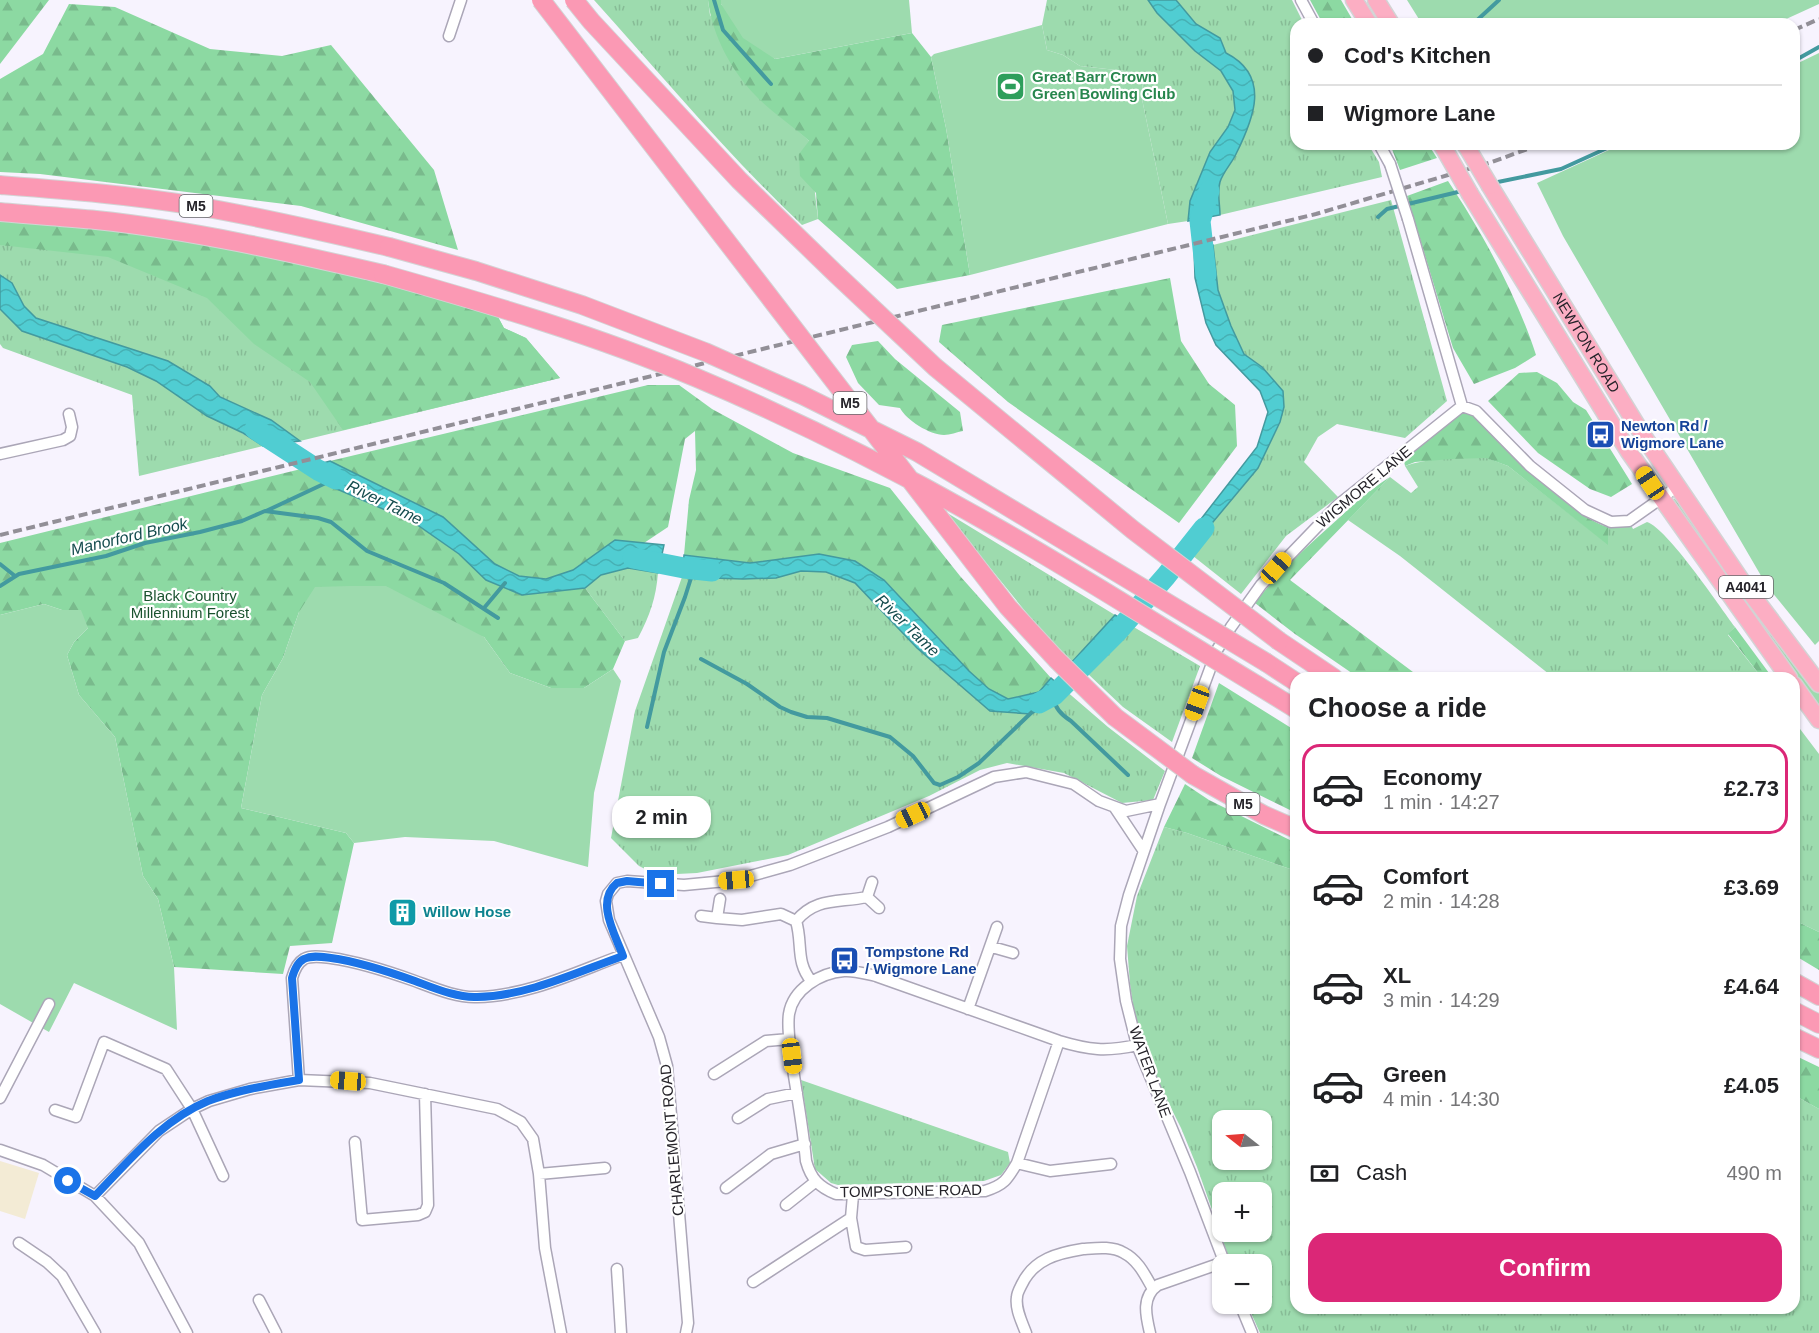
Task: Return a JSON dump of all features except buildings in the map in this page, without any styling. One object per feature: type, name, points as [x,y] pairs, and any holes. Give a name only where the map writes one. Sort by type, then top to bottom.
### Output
[{"type":"highway","name":"M5","points":[[541,0],[1008,607],[1056,659],[1115,717],[1192,775],[1264,815],[1290,826]]},
{"type":"highway","points":[[574,0],[739,180],[935,367],[1133,530],[1279,641],[1325,672]]},
{"type":"highway","points":[[1354,0],[1365,18]]},
{"type":"highway","points":[[1376,0],[1386,18]]},
{"type":"highway","name":"NEWTON ROAD","points":[[1444,150],[1629,452],[1660,499],[1785,672]]},
{"type":"highway","name":"NEWTON ROAD","points":[[1469,150],[1590,352],[1677,487],[1743,583],[1819,684]]},
{"type":"highway","name":"M5","points":[[0,185],[93,193],[194,206],[293,224],[476,271],[582,305],[705,351],[802,395],[917,452],[1290,678]]},
{"type":"highway","name":"M5","points":[[0,212],[96,220],[193,234],[291,252],[383,274],[574,331],[696,378],[794,422],[916,483],[995,526],[1290,705]]},
{"type":"highway","points":[[1800,693],[1819,720]]},
{"type":"highway","points":[[1800,985],[1819,996]]},
{"type":"highway","points":[[1800,1014],[1819,1024]]},
{"type":"highway","points":[[1800,1040],[1819,1049]]},
{"type":"street","points":[[449,36],[461,0]]},
{"type":"street","points":[[1301,0],[1311,18]]},
{"type":"street","points":[[1382,150],[1390,164],[1408,219],[1462,406],[1476,411],[1530,466],[1585,510],[1611,522],[1629,520],[1677,487]]},
{"type":"street","name":"WIGMORE LANE","points":[[1160,804],[1217,651],[1261,585],[1338,505],[1462,406]]},
{"type":"street","points":[[0,454],[63,440],[70,436],[72,427],[69,414]]},
{"type":"street","name":"CHARLEMONT ROAD","points":[[686,1333],[688,1323],[667,1066],[659,1037],[609,920],[606,901],[612,887],[617,883],[627,881],[684,885],[736,880],[790,865],[888,827],[994,777],[1026,772],[1074,784],[1099,801],[1115,808]]},
{"type":"street","points":[[1115,808],[1135,810],[1160,804]]},
{"type":"street","name":"WATER LANE","points":[[1160,804],[1129,895],[1122,923],[1120,959],[1126,1001],[1137,1045],[1222,1254]]},
{"type":"street","points":[[1115,808],[1143,850]]},
{"type":"street","points":[[867,897],[873,882]]},
{"type":"street","points":[[796,921],[805,911],[821,903],[867,897],[879,908]]},
{"type":"street","points":[[717,918],[720,898]]},
{"type":"street","points":[[700,916],[742,920],[781,914],[796,921],[801,936],[802,966],[812,982]]},
{"type":"street","points":[[968,1009],[992,947],[997,927]]},
{"type":"street","points":[[992,947],[1013,953]]},
{"type":"street","points":[[299,1080],[292,978],[297,964],[303,959],[315,956],[347,960],[379,968],[441,990],[475,998],[534,987],[623,956]]},
{"type":"street","points":[[786,1205],[815,1182],[806,1161],[789,1039],[789,1015],[793,1002],[799,991],[812,982],[844,971],[862,973],[1088,1049],[1106,1051],[1137,1045]]},
{"type":"street","points":[[0,1098],[49,1004]]},
{"type":"street","points":[[714,1074],[766,1041],[789,1039]]},
{"type":"street","name":"TOMPSTONE ROAD","points":[[815,1182],[836,1194],[853,1195],[985,1191],[1000,1186],[1008,1179],[1017,1163],[1059,1041]]},
{"type":"street","points":[[55,1110],[76,1117],[104,1042],[166,1069],[192,1109],[223,1176]]},
{"type":"street","points":[[95,1196],[159,1131],[192,1109],[209,1101],[250,1089],[299,1080],[370,1083],[497,1108],[522,1122],[533,1139],[539,1174],[545,1248],[561,1333]]},
{"type":"street","points":[[738,1118],[768,1099],[797,1093]]},
{"type":"street","points":[[355,1142],[362,1220],[418,1215],[425,1212],[428,1205],[425,1094]]},
{"type":"street","points":[[726,1188],[771,1154],[805,1144]]},
{"type":"street","points":[[0,1150],[43,1165],[95,1196],[139,1243],[187,1333]]},
{"type":"street","points":[[1017,1163],[1050,1171],[1111,1164]]},
{"type":"street","points":[[539,1174],[605,1167]]},
{"type":"street","points":[[853,1195],[851,1218],[856,1247],[865,1250],[906,1246]]},
{"type":"street","points":[[753,1282],[851,1218]]},
{"type":"street","points":[[20,1243],[62,1276],[95,1333]]},
{"type":"street","points":[[1026,1333],[1018,1312],[1017,1297],[1027,1274],[1051,1256],[1096,1248],[1120,1250],[1135,1260],[1153,1289]]},
{"type":"street","points":[[1149,1333],[1146,1303],[1153,1289],[1158,1285],[1212,1267]]},
{"type":"street","points":[[617,1269],[621,1333]]},
{"type":"street","points":[[259,1300],[276,1333]]},
{"type":"street","points":[[1244,1314],[1252,1333]]},
{"type":"shaded area","points":[[0,1161],[39,1173],[25,1219],[0,1211]]},
{"type":"green space","points":[[0,0],[49,0],[0,64]]},
{"type":"green space","points":[[594,0],[708,0],[710,15],[794,127],[809,141],[818,219],[802,225],[696,115]]},
{"type":"green space","points":[[708,0],[721,0],[721,4],[775,59],[912,33],[931,57],[946,128],[970,275],[897,289],[818,219],[816,193],[800,176],[799,154],[809,141],[761,101],[738,75],[718,39]]},
{"type":"green space","points":[[721,0],[909,0],[912,33],[775,59],[743,38],[721,4]]},
{"type":"green space","points":[[1047,0],[1148,0],[1157,13],[1195,51],[1221,71],[1233,91],[1235,110],[1228,127],[1210,152],[1190,201],[1188,221],[1168,224],[1142,99],[1143,73],[1080,66],[1063,55],[1047,50],[1042,25]]},
{"type":"green space","points":[[1176,0],[1292,0],[1301,18],[1290,18],[1290,150],[1372,150],[1379,162],[1382,177],[1220,215],[1220,182],[1248,127],[1254,99],[1253,86],[1249,74],[1240,63],[1226,53],[1220,38],[1196,24]]},
{"type":"green space","points":[[1310,0],[1341,0],[1352,18],[1320,18]]},
{"type":"green space","points":[[1407,0],[1819,0],[1819,4],[1788,18],[1418,18]]},
{"type":"green space","points":[[69,4],[115,7],[210,49],[282,56],[331,45],[434,170],[458,250],[301,206],[40,174],[0,172],[0,79],[43,54]]},
{"type":"green space","points":[[1042,25],[1047,50],[1063,55],[1080,66],[1143,73],[1142,99],[1168,224],[970,275],[946,128],[931,57],[934,54]]},
{"type":"green space","points":[[1819,53],[1819,641],[1815,645],[1767,586],[1563,236],[1537,183],[1609,150],[1800,150],[1800,62]]},
{"type":"green space","points":[[1392,150],[1432,150],[1437,158],[1400,170]]},
{"type":"green space","points":[[1448,181],[1498,265],[1519,310],[1536,355],[1515,368],[1474,384],[1453,348],[1407,196]]},
{"type":"green space","points":[[1391,200],[1447,401],[1405,438],[1337,424],[1318,437],[1304,462],[1338,497],[1286,536],[1241,594],[1188,552],[1258,468],[1280,423],[1262,367],[1244,354],[1231,326],[1218,290],[1213,245]]},
{"type":"green space","points":[[0,219],[498,317],[504,328],[526,338],[560,378],[300,441],[271,420],[220,397],[210,386],[168,361],[35,318],[24,306],[12,283],[0,275]]},
{"type":"green space","points":[[0,219],[83,225],[214,245],[370,278],[498,317],[504,328],[526,338],[560,378],[343,430],[310,382],[254,344],[207,298],[108,257],[0,245]]},
{"type":"green space","points":[[1170,278],[1181,341],[1209,384],[1235,405],[1237,446],[1179,523],[1008,402],[939,342],[942,325]]},
{"type":"green space","points":[[0,309],[22,331],[127,367],[156,381],[263,446],[139,476],[132,395],[3,348],[0,344]]},
{"type":"green space","points":[[878,341],[895,359],[960,412],[963,431],[944,435],[926,430],[907,417],[900,408],[879,405],[858,383],[846,357],[852,345]]},
{"type":"green space","points":[[1537,372],[1557,383],[1573,402],[1586,410],[1632,484],[1611,497],[1590,489],[1538,453],[1488,401],[1519,373]]},
{"type":"green space","points":[[648,385],[679,385],[712,409],[793,453],[890,488],[960,576],[1051,678],[1039,692],[1008,699],[989,689],[969,671],[884,580],[819,554],[750,563],[684,555],[689,500],[696,470],[695,431],[685,439],[668,527],[644,543],[615,541],[573,570],[546,579],[519,576],[495,564],[443,517],[330,461]]},
{"type":"green space","points":[[1463,413],[1471,414],[1478,419],[1526,468],[1576,509],[1588,518],[1608,527],[1608,545],[1508,466],[1486,458],[1415,462],[1405,466],[1404,461]]},
{"type":"green space","points":[[1456,458],[1487,458],[1508,466],[1608,544],[1608,527],[1631,525],[1633,529],[1647,522],[1656,527],[1680,553],[1735,627],[1728,635],[1757,672],[1546,672],[1400,556],[1348,520],[1390,477],[1411,493],[1418,487],[1405,466]]},
{"type":"green space","name":"Black Country Millennium Forest","points":[[301,469],[330,486],[413,522],[459,554],[486,580],[522,595],[585,588],[625,641],[613,669],[584,688],[551,688],[510,673],[484,637],[299,612],[283,658],[262,695],[241,808],[346,833],[354,843],[332,943],[290,946],[283,974],[174,967],[158,899],[143,876],[115,737],[79,695],[67,655],[74,642],[88,628],[62,610],[44,604],[0,615],[0,543]]},
{"type":"green space","points":[[1390,477],[1290,580],[1413,672],[1350,672],[1255,603],[1309,545],[1374,488]]},
{"type":"green space","points":[[1675,499],[1692,519],[1819,693],[1819,708],[1800,682],[1800,672],[1793,672],[1669,500]]},
{"type":"green space","points":[[944,511],[1115,615],[1072,662],[1042,632]]},
{"type":"green space","points":[[628,568],[658,573],[654,598],[642,630],[638,638],[625,641],[585,588],[601,575]]},
{"type":"green space","points":[[801,571],[826,572],[855,583],[917,647],[990,711],[1054,703],[1065,690],[1165,771],[1153,800],[1122,803],[1064,773],[1007,763],[980,770],[929,796],[788,855],[697,873],[657,875],[639,866],[611,838],[635,711],[682,577],[742,579],[772,577]]},
{"type":"green space","points":[[386,586],[484,637],[510,673],[551,688],[584,688],[613,669],[621,681],[594,793],[588,867],[494,841],[405,837],[354,843],[346,833],[241,808],[262,695],[283,658],[299,612],[315,587]]},
{"type":"green space","points":[[44,604],[62,610],[81,610],[88,628],[74,642],[67,655],[79,695],[115,737],[143,876],[158,899],[174,967],[177,1030],[74,983],[49,1032],[0,1004],[0,615]]},
{"type":"green space","points":[[1132,626],[1200,666],[1172,742],[1123,707],[1087,673]]},
{"type":"green space","points":[[1735,627],[1769,672],[1757,672],[1728,634]]},
{"type":"green space","points":[[1219,683],[1290,727],[1290,810],[1221,776],[1192,758]]},
{"type":"green space","points":[[1800,729],[1819,754],[1819,932],[1800,923]]},
{"type":"green space","points":[[1185,784],[1209,800],[1290,840],[1290,869],[1187,833],[1164,827]]},
{"type":"green space","points":[[1164,827],[1290,869],[1290,1314],[1800,1314],[1800,1098],[1819,1109],[1819,1333],[1260,1333],[1251,1314],[1272,1314],[1272,1254],[1227,1254],[1223,1242],[1272,1242],[1272,1182],[1212,1182],[1212,1210],[1181,1128],[1154,1074],[1136,1026],[1127,946],[1137,896]]},
{"type":"green space","points":[[1800,923],[1819,932],[1819,970],[1800,959]]},
{"type":"green space","points":[[1800,1058],[1819,1067],[1819,1109],[1800,1098]]},
{"type":"green space","points":[[801,1080],[1008,1152],[1010,1163],[1001,1175],[984,1181],[838,1185],[831,1183],[815,1169]]},
{"type":"water","points":[[1148,0],[1176,0],[1196,24],[1220,38],[1226,53],[1240,62],[1249,73],[1254,86],[1253,112],[1243,140],[1220,182],[1220,215],[1188,221],[1190,201],[1210,152],[1228,127],[1235,110],[1233,91],[1221,71],[1195,51],[1157,13]]},
{"type":"water","points":[[1213,245],[1218,290],[1231,326],[1244,354],[1262,367],[1283,391],[1284,407],[1280,422],[1258,468],[1188,552],[1180,546],[1257,447],[1268,412],[1260,391],[1216,345],[1206,323],[1195,278],[1194,248]]},
{"type":"water","points":[[0,275],[12,283],[24,306],[36,318],[168,361],[210,386],[220,397],[271,420],[300,441],[263,446],[243,433],[207,416],[156,381],[127,367],[22,331],[0,309]]},
{"type":"water","points":[[330,461],[443,517],[495,564],[519,576],[546,579],[573,570],[615,540],[664,545],[658,573],[628,568],[601,575],[585,588],[522,595],[486,580],[459,554],[413,522],[330,486],[301,469]]},
{"type":"water","points":[[819,554],[855,561],[884,580],[969,671],[989,689],[1008,699],[1039,692],[1051,678],[1065,690],[1054,703],[1031,714],[990,711],[917,648],[855,583],[826,572],[801,571],[776,578],[682,577],[684,555],[750,563]]},
{"type":"water","points":[[1115,615],[1132,626],[1087,673],[1072,662]]},
{"type":"waterway","points":[[714,0],[723,30],[771,84]]},
{"type":"waterway","points":[[1480,18],[1499,0]]},
{"type":"waterway","points":[[1800,58],[1819,47]]},
{"type":"waterway","points":[[1493,183],[1561,169],[1603,150]]},
{"type":"waterway","name":"River Tame","points":[[1206,275],[1200,221],[1209,191]]},
{"type":"waterway","points":[[1378,217],[1387,209],[1462,191]]},
{"type":"waterway","name":"River Tame","points":[[255,429],[336,479]]},
{"type":"waterway","name":"Manorford Brook","points":[[266,511],[330,481]]},
{"type":"waterway","name":"Manorford Brook","points":[[0,586],[19,574],[106,556],[145,543],[200,532],[242,521],[265,511],[318,518],[331,522],[367,551],[444,583],[498,618]]},
{"type":"waterway","name":"River Tame","points":[[1039,703],[1054,695],[1117,632],[1204,528]]},
{"type":"waterway","name":"River Tame","points":[[633,558],[712,571]]},
{"type":"waterway","points":[[0,564],[15,576]]},
{"type":"waterway","name":"Manorford Brook","points":[[647,727],[664,652],[691,578]]},
{"type":"waterway","name":"Manorford Brook","points":[[484,608],[505,583]]},
{"type":"waterway","name":"Manorford Brook","points":[[701,659],[791,712],[807,717],[827,718],[890,737],[913,756],[934,783],[940,785],[958,777],[979,763],[1032,712]]},
{"type":"waterway","points":[[1054,699],[1062,714],[1128,775]]},
{"type":"railway","points":[[1800,27],[1819,19]]},
{"type":"railway","points":[[0,535],[1316,214],[1492,162],[1525,150]]},
{"type":"place","name":"Great Barr Crown Green Bowling Club","points":[[1011,86]]},
{"type":"place","name":"Newton Rd / Wigmore Lane","points":[[1600,435]]},
{"type":"place","name":"Willow Hose","points":[[402,912]]},
{"type":"place","name":"Tompstone Rd / Wigmore Lane","points":[[844,961]]},
{"type":"route","points":[[68,1181],[95,1196],[159,1131],[192,1109],[209,1101],[250,1089],[299,1080],[292,978],[297,964],[303,959],[315,956],[347,960],[379,968],[441,990],[475,998],[500,995],[534,987],[623,956],[609,920],[606,901],[608,894],[617,883],[627,881],[661,884]]}]
